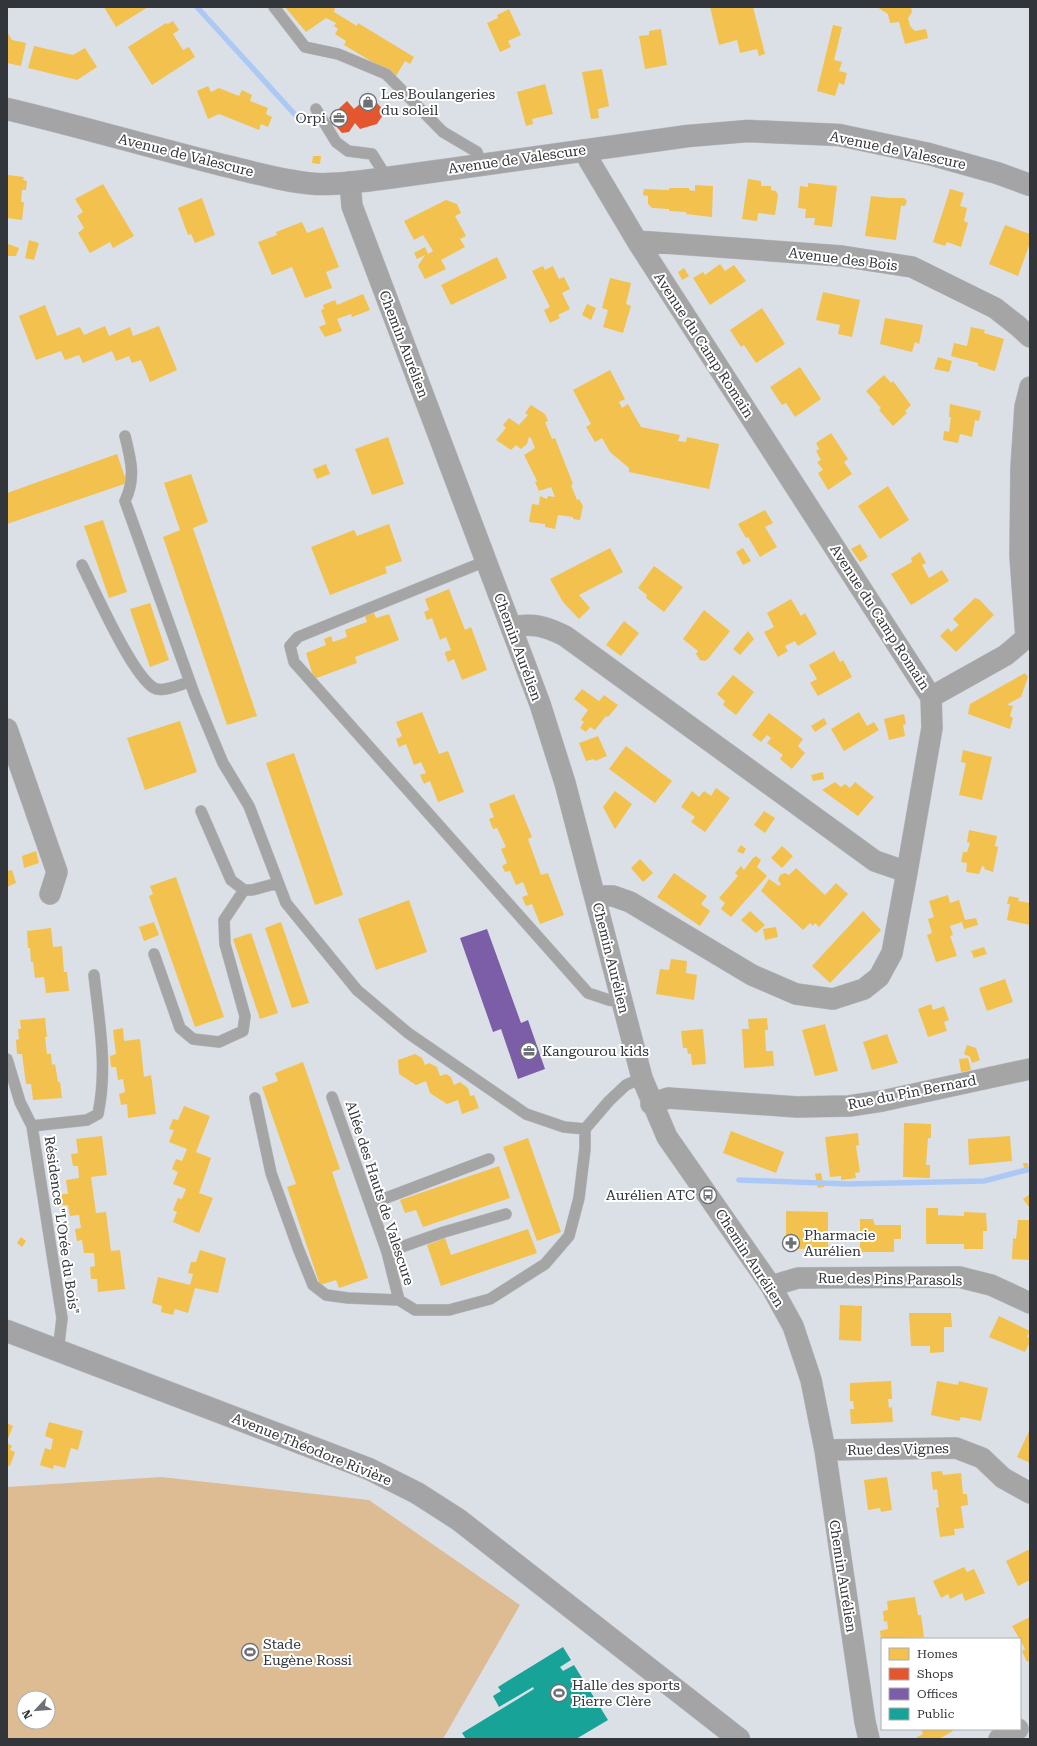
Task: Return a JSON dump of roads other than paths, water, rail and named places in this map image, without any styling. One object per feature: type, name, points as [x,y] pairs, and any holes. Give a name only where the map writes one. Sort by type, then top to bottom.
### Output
[{"type":"main road","name":"Avenue de Valescure","points":[[7,109],[59,121],[182,155],[272,177],[317,184],[387,178],[688,136],[748,131],[839,135],[928,154],[997,173],[1030,185]]},
{"type":"main road","name":"Avenue Théodore Rivière","points":[[7,1332],[369,1469],[417,1493],[459,1520],[739,1739]]},
{"type":"street","name":"Avenue du Camp Romain","points":[[584,150],[637,241],[931,697],[932,728],[892,953],[879,977],[864,989],[833,999],[796,994],[752,975],[630,902],[613,896],[595,896]]},
{"type":"street","name":"Chemin Aurélien","points":[[350,182],[352,206],[540,704],[565,783],[621,1002],[642,1078],[651,1104],[667,1137],[771,1286],[793,1326],[811,1380],[825,1450],[864,1733]]},
{"type":"street","name":"Avenue des Bois","points":[[637,241],[841,256],[912,267],[995,308],[1030,337]]},
{"type":"street","points":[[931,697],[1006,655],[1028,639],[1020,556],[1021,468],[1025,407],[1030,389]]},
{"type":"street","points":[[511,627],[529,624],[547,627],[565,636],[875,861],[907,872]]},
{"type":"street","points":[[7,729],[57,872],[50,894]]},
{"type":"street","name":"Rue du Pin Bernard","points":[[651,1104],[668,1098],[797,1107],[849,1106],[882,1101],[1030,1069]]},
{"type":"street","name":"Rue des Pins Parasols","points":[[771,1286],[798,1278],[959,1277],[991,1285],[1030,1303]]},
{"type":"street","name":"Rue des Vignes","points":[[825,1450],[956,1448],[982,1458],[1003,1478],[1030,1493]]},
{"type":"street","points":[[1021,1727],[1030,1722]]},
{"type":"street","points":[[999,1739],[1015,1730]]},
{"type":"lane","points":[[274,7],[305,47],[338,54],[386,74],[443,132],[478,152],[481,164]]},
{"type":"lane","points":[[316,109],[336,142],[348,151],[372,154],[387,178]]},
{"type":"lane","points":[[125,436],[131,462],[132,488],[125,501],[190,682],[223,763],[249,806],[286,903],[357,990],[408,1033],[526,1114],[564,1127],[586,1129],[609,1101],[626,1085],[642,1078]]},
{"type":"lane","points":[[486,561],[298,637],[290,646],[294,662],[588,993],[609,1000],[621,1002]]},
{"type":"lane","points":[[82,565],[138,673],[155,688],[163,689],[190,682]]},
{"type":"lane","points":[[201,811],[231,880],[244,890],[252,890],[278,883]]},
{"type":"lane","points":[[154,954],[180,1028],[193,1039],[219,1042],[243,1031],[245,1016],[224,944],[224,920],[244,890]]},
{"type":"lane","name":"Résidence \"L'Orée du Bois\"","points":[[32,1126],[86,1120],[98,1114],[103,1091],[103,1053],[94,975]]},
{"type":"lane","name":"Résidence \"L'Orée du Bois\"","points":[[7,1059],[20,1102],[32,1126],[62,1318],[58,1352]]},
{"type":"lane","name":"Allée des Hauts de Valescure","points":[[332,1097],[387,1252],[399,1300],[415,1310],[449,1310],[490,1299],[545,1264],[569,1236],[579,1198],[586,1129]]},
{"type":"lane","points":[[255,1098],[271,1173],[298,1248],[313,1284],[326,1295],[348,1298],[399,1300]]},
{"type":"lane","points":[[370,1204],[489,1159]]},
{"type":"lane","points":[[387,1252],[444,1232],[506,1214]]},
{"type":"waterway","points":[[197,7],[299,119]]},
{"type":"waterway","points":[[739,1180],[848,1184],[984,1181],[1030,1169]]},
{"type":"place","name":"Les Boulangeries du soleil","points":[[368,102]]},
{"type":"place","name":"Orpi","points":[[339,118]]},
{"type":"place","name":"Kangourou kids","points":[[529,1051]]},
{"type":"place","name":"Aurélien ATC","points":[[708,1195]]},
{"type":"place","name":"Pharmacie Aurélien","points":[[791,1243]]},
{"type":"place","name":"Stade Eugène Rossi","points":[[250,1652]]},
{"type":"place","name":"Halle des sports Pierre Clère","points":[[559,1693]]}]
